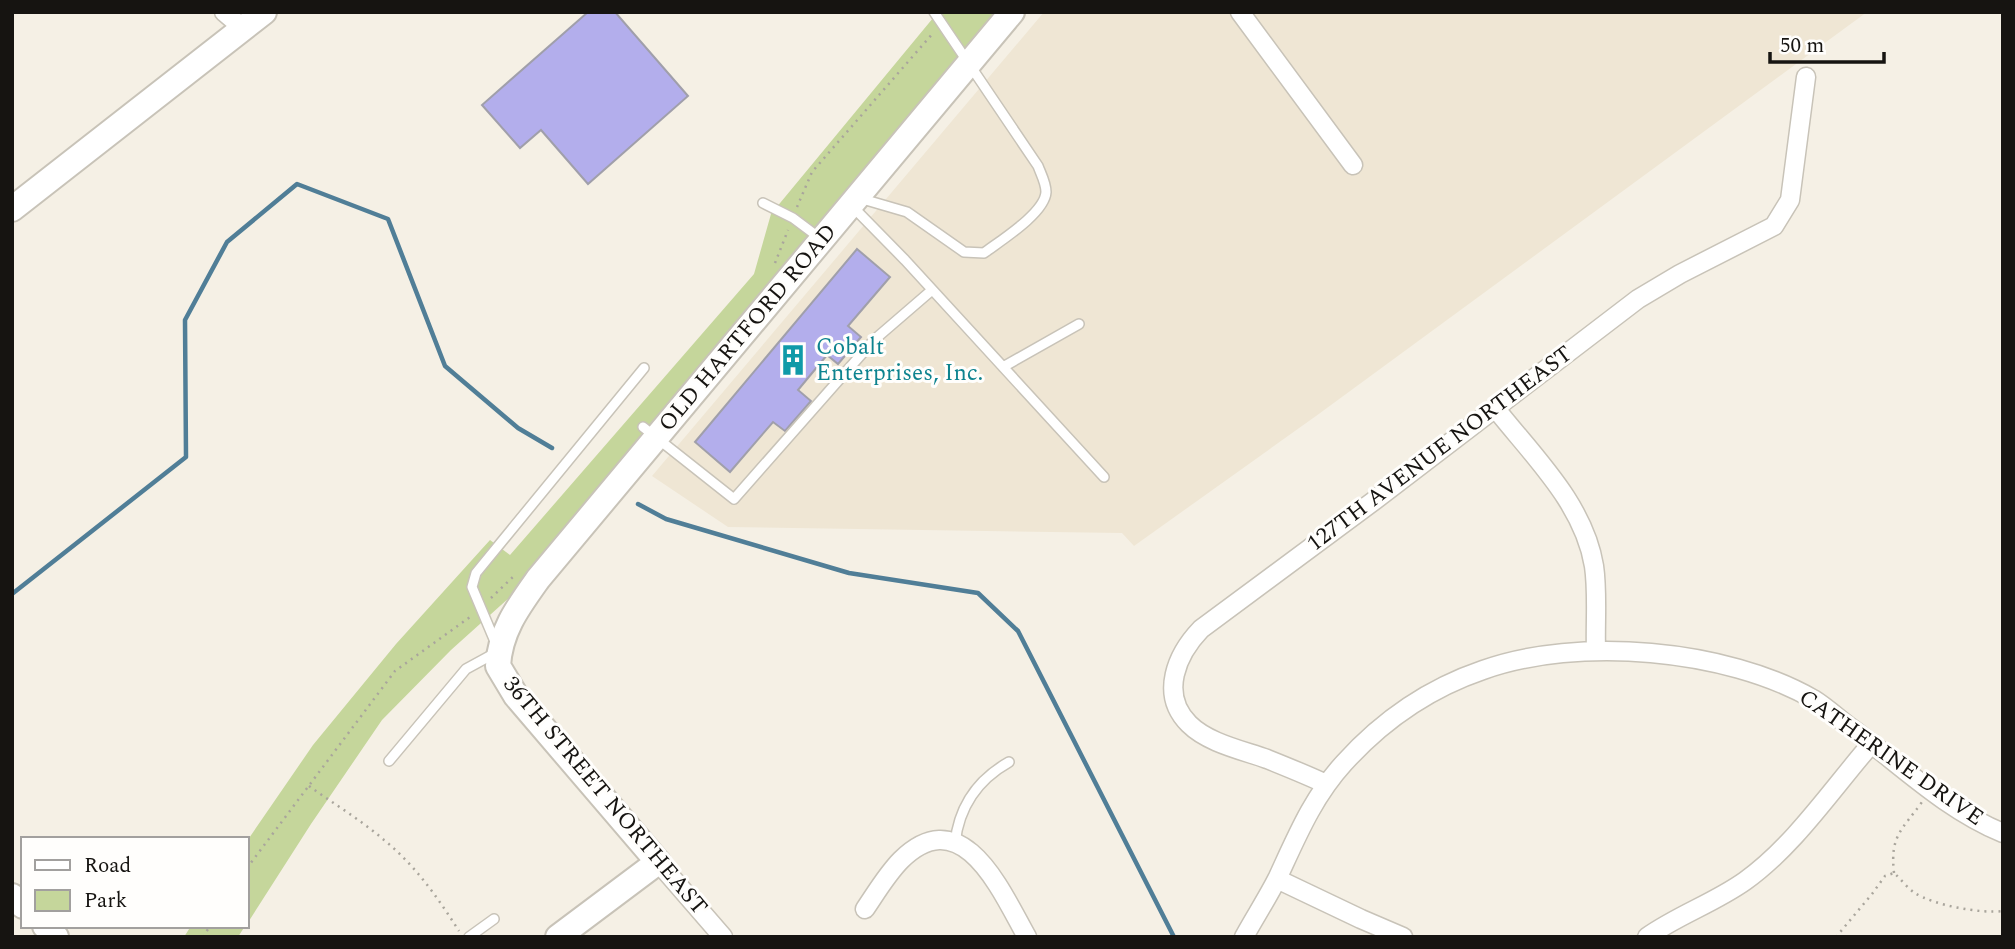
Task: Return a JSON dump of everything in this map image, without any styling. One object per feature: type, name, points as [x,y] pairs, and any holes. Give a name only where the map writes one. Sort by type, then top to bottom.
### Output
[{"type":"street","points":[[224,12],[243,29]]},
{"type":"street","points":[[12,209],[264,12]]},
{"type":"street","name":"OLD HARTFORD ROAD","points":[[499,651],[503,635],[515,612],[650,432],[822,240],[1012,12]]},
{"type":"street","points":[[1240,12],[1353,165]]},
{"type":"street","name":"127TH AVENUE NORTHEAST","points":[[1326,784],[1222,742],[1188,723],[1179,710],[1173,689],[1179,656],[1201,628],[1496,409],[1637,299],[1774,226],[1790,200],[1805,77]]},
{"type":"street","points":[[1496,409],[1570,502],[1582,527],[1594,567],[1596,651]]},
{"type":"street","name":"36TH STREET NORTHEAST","points":[[499,651],[498,666],[516,696],[723,937]]},
{"type":"street","name":"CATHERINE DRIVE","points":[[1244,937],[1277,879],[1302,823],[1326,784],[1344,762],[1380,728],[1414,703],[1448,684],[1484,669],[1527,658],[1596,651],[1689,658],[1753,673],[1814,700],[1929,791],[2003,833]]},
{"type":"street","points":[[1647,937],[1664,925],[1716,900],[1771,861],[1872,744]]},
{"type":"street","points":[[865,909],[900,861],[914,849],[930,842],[955,843],[978,858],[992,876],[1027,937]]},
{"type":"street","points":[[558,937],[659,862]]},
{"type":"street","points":[[1277,879],[1402,937]]},
{"type":"lane","points":[[854,201],[908,212],[964,253],[984,253],[1037,212],[1046,195],[1044,179],[1038,166],[934,12]]},
{"type":"lane","points":[[854,201],[1104,477]]},
{"type":"lane","points":[[763,203],[793,218],[822,240]]},
{"type":"lane","points":[[650,432],[734,499],[874,340],[932,290]]},
{"type":"lane","points":[[1003,368],[1079,324]]},
{"type":"lane","points":[[389,761],[466,669],[499,651],[471,587],[476,573],[644,368]]},
{"type":"lane","points":[[955,843],[959,821],[968,800],[981,782],[1009,762]]},
{"type":"lane","points":[[468,937],[494,919]]},
{"type":"path","points":[[774,265],[812,172],[941,22]]},
{"type":"path","points":[[248,867],[395,671],[481,608],[520,570]]},
{"type":"path","points":[[309,786],[383,839],[406,860],[441,904],[462,937]]},
{"type":"path","points":[[1929,791],[1893,842],[1894,873],[1914,892],[1933,902],[1961,908],[2003,911]]},
{"type":"path","points":[[1836,937],[1885,876],[1894,873]]},
{"type":"shaded area","points":[[1044,12],[1867,12],[1134,546],[1122,533],[728,527],[652,476]]},
{"type":"green space","points":[[938,12],[1003,12],[511,596],[451,650],[382,720],[248,922],[248,840],[313,745],[396,644],[490,540],[510,555],[754,274],[771,214]]},
{"type":"green space","points":[[190,928],[244,928],[238,937],[184,937]]},
{"type":"building","points":[[588,12],[615,12],[688,96],[588,184],[541,130],[520,148],[482,105]]},
{"type":"building","name":"Cobalt Enterprises, Inc.","points":[[857,249],[890,277],[848,326],[861,337],[838,364],[827,355],[798,390],[811,401],[785,431],[773,422],[730,472],[695,442]]},
{"type":"waterway","points":[[12,594],[186,457],[185,320],[227,242],[297,184],[388,219],[445,366],[518,428],[552,448]]},
{"type":"waterway","points":[[638,504],[666,519],[849,573],[978,593],[1018,631],[1174,937]]},
{"type":"place","name":"Cobalt Enterprises, Inc.","points":[[793,360]]}]
